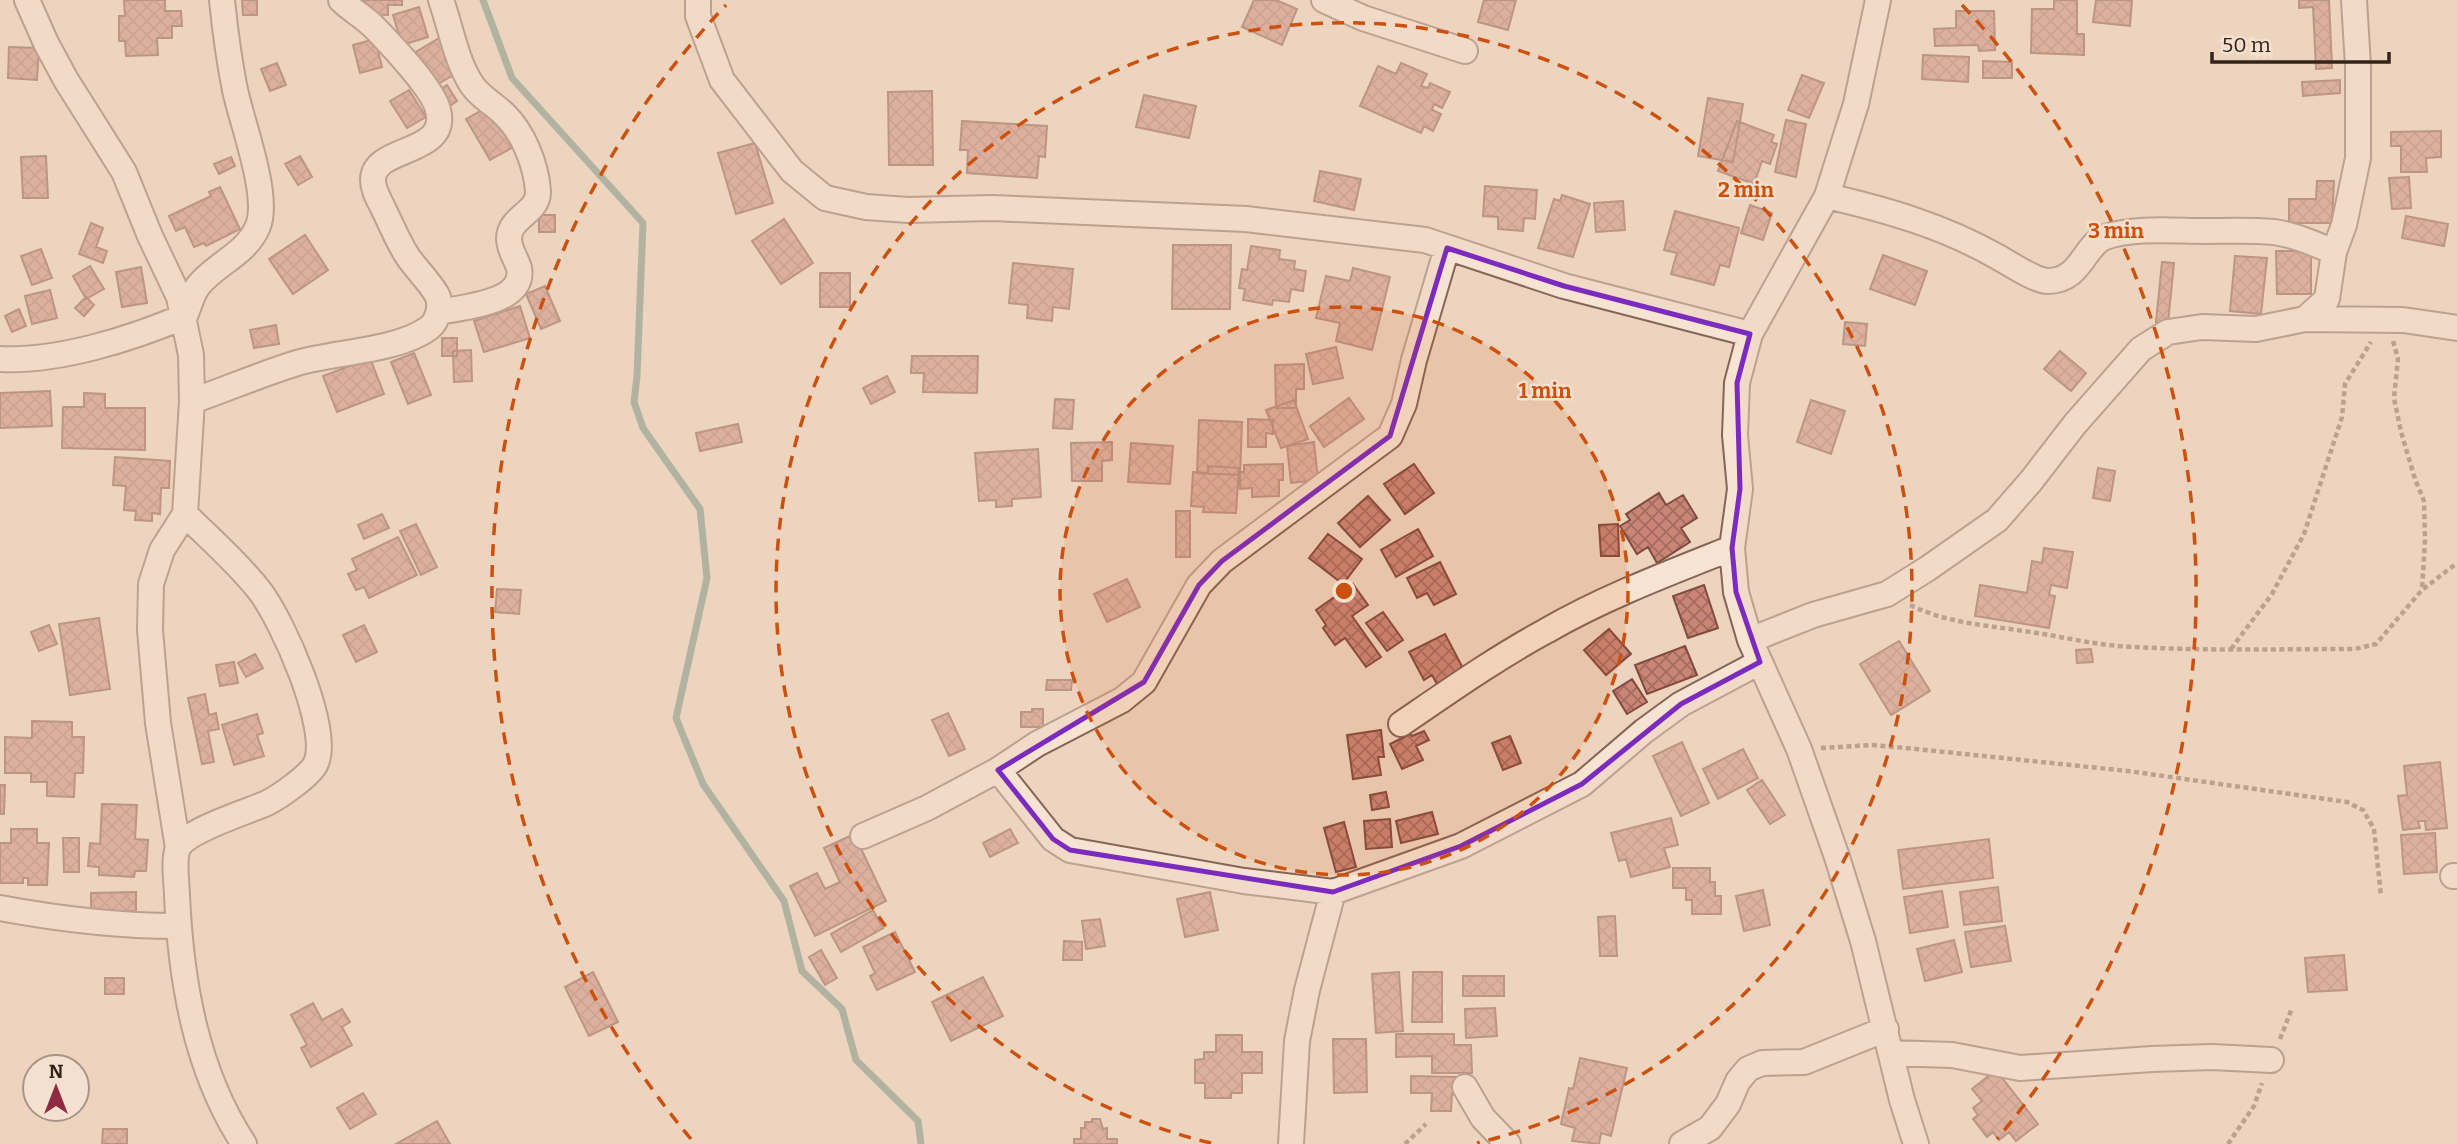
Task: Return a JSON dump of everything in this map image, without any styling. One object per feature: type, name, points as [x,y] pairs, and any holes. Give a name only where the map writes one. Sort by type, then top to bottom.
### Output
[{"type":"street","points":[[27,0],[59,68],[124,172],[185,316],[191,355],[192,401],[185,514],[162,550],[151,584],[150,630],[158,723],[178,848],[178,926],[190,1013],[207,1070],[244,1144]]},
{"type":"street","points":[[0,359],[26,360],[64,354],[129,336],[185,316],[198,287],[244,248],[258,228],[261,215],[254,163],[235,91],[222,0]]},
{"type":"street","points":[[192,401],[297,363],[398,342],[432,327],[439,312],[438,297],[408,258],[376,195],[373,181],[375,170],[383,163],[424,143],[434,135],[440,122],[438,108],[419,77],[373,27],[341,0]]},
{"type":"street","points":[[439,312],[510,294],[519,283],[519,268],[510,249],[509,236],[517,220],[532,209],[538,194],[536,173],[523,141],[506,115],[473,87],[461,64],[441,0]]},
{"type":"street","points":[[698,0],[698,16],[722,80],[792,171],[825,198],[866,207],[908,210],[992,208],[1246,219],[1425,240],[1564,286],[1750,334]]},
{"type":"street","points":[[1324,0],[1363,18],[1465,51]]},
{"type":"street","points":[[1878,0],[1856,104],[1827,195],[1750,334],[1737,383],[1735,435],[1740,489],[1732,548],[1736,592],[1755,651],[1799,750],[1863,941],[1916,1144]]},
{"type":"street","points":[[2305,319],[2327,299],[2334,252],[2344,225],[2358,158],[2358,66],[2354,0]]},
{"type":"street","points":[[1827,195],[1896,212],[1938,227],[2036,278],[2047,281],[2060,279],[2073,272],[2102,238],[2117,234],[2167,231],[2274,232],[2298,237],[2334,252]]},
{"type":"street","points":[[863,836],[927,808],[998,770],[1037,744],[1122,700],[1144,682],[1199,585],[1222,561],[1390,436],[1404,404],[1447,248]]},
{"type":"street","points":[[998,770],[1053,839],[1070,850],[1244,881],[1333,892],[1461,846],[1582,784],[1644,731],[1755,651],[1813,615],[1887,594],[1927,569],[1997,520],[2075,424],[2141,349],[2168,332],[2202,327],[2256,329],[2305,319],[2457,328]]},
{"type":"street","points":[[178,848],[191,835],[269,802],[298,782],[316,764],[319,745],[313,713],[296,656],[260,591],[185,514]]},
{"type":"street","points":[[1401,724],[1474,674],[1546,630],[1633,588],[1732,548]]},
{"type":"street","points":[[1291,1144],[1297,1041],[1307,990],[1333,892]]},
{"type":"street","points":[[0,908],[35,915],[117,924],[178,926]]},
{"type":"street","points":[[1682,1144],[1710,1128],[1728,1104],[1738,1081],[1748,1069],[1762,1063],[1804,1062],[1889,1041],[2020,1068],[2212,1057],[2271,1060]]},
{"type":"street","points":[[1465,1087],[1483,1118],[1508,1144]]},
{"type":"path","points":[[2231,649],[2272,594],[2304,534],[2342,416],[2345,384],[2374,337],[2397,324],[2395,398],[2414,479],[2424,500],[2422,590]]},
{"type":"path","points":[[1887,594],[1928,614],[1963,624],[2120,646],[2355,649],[2376,644],[2422,590],[2457,563]]},
{"type":"path","points":[[1799,750],[1872,745],[1916,749],[2128,771],[2347,802],[2363,810],[2374,829],[2381,895]]},
{"type":"path","points":[[1405,1144],[1426,1124]]},
{"type":"highlighted area","points":[[1447,248],[1564,286],[1750,334],[1737,383],[1740,489],[1732,548],[1736,592],[1760,662],[1681,704],[1582,784],[1461,846],[1333,892],[1070,850],[1053,839],[998,770],[1144,682],[1199,585],[1222,561],[1390,436]]},
{"type":"building","points":[[124,0],[165,0],[165,11],[181,11],[182,26],[172,26],[172,38],[157,38],[158,55],[126,56],[125,41],[119,41],[119,16],[125,16]]},
{"type":"building","points":[[242,0],[257,0],[257,15],[243,15]]},
{"type":"building","points":[[358,0],[402,0],[402,5],[388,5],[388,15],[362,14]]},
{"type":"building","points":[[1254,0],[1276,0],[1297,9],[1282,45],[1242,27]]},
{"type":"building","points":[[1484,0],[1516,0],[1508,30],[1478,22]]},
{"type":"building","points":[[2054,0],[2077,0],[2077,34],[2084,34],[2084,55],[2031,53],[2032,9],[2054,9]]},
{"type":"building","points":[[2096,0],[2132,0],[2130,26],[2093,22]]},
{"type":"building","points":[[2299,0],[2329,0],[2332,68],[2316,69],[2313,7],[2299,8]]},
{"type":"building","points":[[419,7],[428,37],[402,45],[393,15]]},
{"type":"building","points":[[1956,11],[1994,11],[1995,50],[1979,51],[1978,45],[1935,46],[1934,29],[1956,28]]},
{"type":"building","points":[[439,38],[460,71],[435,86],[414,53]]},
{"type":"building","points":[[375,39],[382,67],[360,73],[353,45]]},
{"type":"building","points":[[9,47],[39,48],[37,80],[8,78]]},
{"type":"building","points":[[1923,55],[1969,57],[1968,82],[1922,79]]},
{"type":"building","points":[[1983,61],[2012,62],[2012,78],[1983,78]]},
{"type":"building","points":[[277,63],[286,85],[270,91],[261,69]]},
{"type":"building","points":[[1401,63],[1427,74],[1421,86],[1428,88],[1430,83],[1450,92],[1442,108],[1434,104],[1432,110],[1441,114],[1433,131],[1424,126],[1421,133],[1360,106],[1378,66],[1396,74]]},
{"type":"building","points":[[1802,75],[1824,83],[1809,118],[1788,110]]},
{"type":"building","points":[[2340,80],[2340,93],[2303,96],[2302,82]]},
{"type":"building","points":[[447,85],[457,101],[445,109],[435,93]]},
{"type":"building","points":[[409,90],[426,117],[407,128],[390,101]]},
{"type":"building","points":[[932,91],[933,165],[889,165],[888,92]]},
{"type":"building","points":[[1144,95],[1196,106],[1189,138],[1136,127]]},
{"type":"building","points":[[1708,98],[1743,104],[1733,162],[1698,156]]},
{"type":"building","points":[[491,105],[515,146],[490,160],[466,119]]},
{"type":"building","points":[[1786,120],[1806,124],[1796,177],[1775,172]]},
{"type":"building","points":[[962,121],[1047,126],[1045,157],[1039,156],[1037,178],[967,173],[968,150],[960,150]]},
{"type":"building","points":[[1737,121],[1774,135],[1771,142],[1777,144],[1770,164],[1762,161],[1754,184],[1718,171]]},
{"type":"building","points":[[2441,131],[2441,157],[2426,158],[2427,172],[2401,172],[2401,146],[2391,146],[2391,132]]},
{"type":"building","points":[[755,143],[773,203],[736,214],[718,153]]},
{"type":"building","points":[[46,156],[48,198],[23,198],[21,157]]},
{"type":"building","points":[[300,156],[312,177],[298,185],[285,164]]},
{"type":"building","points":[[231,157],[235,166],[219,174],[214,164]]},
{"type":"building","points":[[1320,171],[1361,179],[1354,210],[1314,201]]},
{"type":"building","points":[[2409,177],[2411,208],[2392,209],[2389,178]]},
{"type":"building","points":[[2317,181],[2334,181],[2332,223],[2289,223],[2289,199],[2316,199]]},
{"type":"building","points":[[1485,186],[1537,190],[1535,219],[1524,218],[1523,231],[1498,229],[1498,217],[1483,216]]},
{"type":"building","points":[[220,187],[240,229],[206,246],[204,243],[194,247],[185,227],[176,231],[169,216],[211,196],[209,192]]},
{"type":"building","points":[[1562,195],[1590,204],[1573,257],[1538,248],[1554,199],[1560,201]]},
{"type":"building","points":[[1623,201],[1625,230],[1596,232],[1594,203]]},
{"type":"building","points":[[1750,205],[1772,213],[1763,240],[1741,233]]},
{"type":"building","points":[[1675,211],[1739,228],[1729,267],[1720,265],[1714,285],[1671,274],[1677,253],[1664,250]]},
{"type":"building","points":[[539,215],[555,215],[555,232],[539,232]]},
{"type":"building","points":[[2406,216],[2448,224],[2444,246],[2402,238]]},
{"type":"building","points":[[784,219],[813,263],[781,284],[752,241]]},
{"type":"building","points":[[91,223],[103,228],[96,247],[107,251],[103,263],[79,254]]},
{"type":"building","points":[[305,235],[328,270],[293,294],[269,259]]},
{"type":"building","points":[[1173,245],[1231,245],[1230,309],[1172,309]]},
{"type":"building","points":[[1251,246],[1280,250],[1279,259],[1295,261],[1294,269],[1306,271],[1303,291],[1291,289],[1289,302],[1273,300],[1272,305],[1243,300],[1245,289],[1239,288],[1242,269],[1247,270]]},
{"type":"building","points":[[41,249],[52,278],[32,285],[21,256]]},
{"type":"building","points":[[2276,251],[2311,251],[2311,294],[2277,294]]},
{"type":"building","points":[[1883,255],[1927,271],[1915,305],[1870,289]]},
{"type":"building","points":[[2235,256],[2267,258],[2261,314],[2230,311]]},
{"type":"building","points":[[2162,262],[2174,263],[2168,323],[2156,322]]},
{"type":"building","points":[[1013,263],[1073,269],[1069,309],[1053,307],[1052,321],[1027,318],[1028,305],[1009,303]]},
{"type":"building","points":[[90,266],[104,289],[86,299],[73,276]]},
{"type":"building","points":[[141,267],[147,303],[122,307],[116,272]]},
{"type":"building","points":[[1353,268],[1390,277],[1372,350],[1336,341],[1340,323],[1316,318],[1326,276],[1350,281]]},
{"type":"building","points":[[820,273],[850,273],[850,307],[820,307]]},
{"type":"building","points":[[545,286],[560,321],[541,329],[526,294]]},
{"type":"building","points":[[50,290],[57,318],[32,324],[25,296]]},
{"type":"building","points":[[86,297],[94,305],[84,316],[75,308]]},
{"type":"building","points":[[520,306],[530,338],[484,352],[474,321]]},
{"type":"building","points":[[19,309],[26,326],[12,332],[5,316]]},
{"type":"building","points":[[1845,322],[1867,324],[1865,346],[1843,344]]},
{"type":"building","points":[[276,325],[279,344],[254,348],[250,330]]},
{"type":"building","points":[[442,338],[457,338],[457,356],[442,356]]},
{"type":"building","points":[[1336,347],[1343,378],[1313,384],[1306,354]]},
{"type":"building","points":[[471,350],[472,381],[454,382],[453,351]]},
{"type":"building","points":[[2060,351],[2086,373],[2071,391],[2044,369]]},
{"type":"building","points":[[414,353],[431,395],[408,404],[391,362]]},
{"type":"building","points":[[912,356],[978,356],[977,393],[923,392],[924,373],[911,373]]},
{"type":"building","points":[[370,358],[384,394],[337,412],[323,376]]},
{"type":"building","points":[[1304,364],[1304,389],[1296,389],[1296,408],[1276,408],[1275,365]]},
{"type":"building","points":[[887,376],[895,392],[871,404],[863,388]]},
{"type":"building","points":[[50,391],[52,426],[0,428],[0,393]]},
{"type":"building","points":[[84,393],[105,394],[105,408],[145,408],[145,450],[62,448],[63,407],[84,407]]},
{"type":"building","points":[[1349,398],[1364,419],[1324,447],[1310,426]]},
{"type":"building","points":[[1055,399],[1074,400],[1072,429],[1053,428]]},
{"type":"building","points":[[1294,400],[1308,439],[1281,448],[1266,410]]},
{"type":"building","points":[[1811,400],[1845,411],[1831,454],[1797,442]]},
{"type":"building","points":[[1248,419],[1273,420],[1273,434],[1266,433],[1266,447],[1248,447]]},
{"type":"building","points":[[1199,420],[1242,422],[1240,475],[1197,473]]},
{"type":"building","points":[[738,424],[742,442],[700,451],[696,433]]},
{"type":"building","points":[[1112,442],[1112,460],[1102,461],[1102,481],[1072,481],[1071,443]]},
{"type":"building","points":[[1314,442],[1318,480],[1291,483],[1287,446]]},
{"type":"building","points":[[1131,443],[1173,446],[1170,484],[1128,482]]},
{"type":"building","points":[[1038,449],[1041,497],[1012,499],[1012,506],[996,507],[996,500],[979,501],[975,453]]},
{"type":"building","points":[[115,457],[170,461],[169,488],[161,488],[160,514],[152,513],[152,521],[135,520],[136,511],[124,510],[126,486],[113,485]]},
{"type":"building","points":[[1283,464],[1279,496],[1252,497],[1252,488],[1240,489],[1240,472],[1244,472],[1244,465]]},
{"type":"building","points":[[1414,464],[1434,493],[1405,514],[1384,484]]},
{"type":"building","points":[[1208,466],[1239,468],[1236,513],[1203,512],[1204,507],[1191,506],[1193,472],[1208,473]]},
{"type":"building","points":[[2098,468],[2115,471],[2110,501],[2093,498]]},
{"type":"building","points":[[1659,493],[1666,505],[1683,495],[1697,518],[1681,528],[1690,542],[1657,563],[1648,547],[1637,554],[1620,526],[1630,520],[1626,514]]},
{"type":"building","points":[[1368,496],[1390,520],[1360,547],[1338,523]]},
{"type":"building","points":[[1176,511],[1190,511],[1190,557],[1176,557]]},
{"type":"building","points":[[382,514],[389,528],[364,539],[358,525]]},
{"type":"building","points":[[416,524],[437,567],[421,575],[400,531]]},
{"type":"building","points":[[1618,524],[1619,556],[1601,556],[1599,525]]},
{"type":"building","points":[[1418,529],[1433,556],[1396,577],[1381,550]]},
{"type":"building","points":[[1328,534],[1362,559],[1343,584],[1309,558]]},
{"type":"building","points":[[398,537],[417,575],[369,598],[364,587],[356,590],[348,574],[357,570],[352,559]]},
{"type":"building","points":[[2044,548],[2073,552],[2067,588],[2051,585],[2049,595],[2055,596],[2049,628],[1975,616],[1980,585],[2027,593],[2032,561],[2042,563]]},
{"type":"building","points":[[1440,562],[1456,594],[1434,605],[1427,593],[1417,598],[1407,578]]},
{"type":"building","points":[[1127,579],[1140,607],[1107,622],[1094,594]]},
{"type":"building","points":[[1353,584],[1368,605],[1352,616],[1381,657],[1366,667],[1345,638],[1335,645],[1323,628],[1326,625],[1316,610]]},
{"type":"building","points":[[1704,585],[1718,628],[1688,638],[1673,596]]},
{"type":"building","points":[[497,589],[521,590],[519,614],[495,612]]},
{"type":"building","points":[[1383,612],[1403,640],[1387,651],[1366,623]]},
{"type":"building","points":[[99,618],[110,689],[70,695],[59,624]]},
{"type":"building","points":[[49,625],[57,644],[39,651],[31,632]]},
{"type":"building","points":[[364,625],[377,652],[356,662],[343,635]]},
{"type":"building","points":[[1609,629],[1631,654],[1606,675],[1584,650]]},
{"type":"building","points":[[1445,634],[1466,674],[1439,688],[1432,675],[1424,680],[1409,652]]},
{"type":"building","points":[[1899,641],[1930,691],[1891,715],[1860,664]]},
{"type":"building","points":[[1685,646],[1697,675],[1647,694],[1635,665]]},
{"type":"building","points":[[2091,649],[2093,662],[2077,663],[2076,650]]},
{"type":"building","points":[[255,654],[263,668],[246,677],[238,663]]},
{"type":"building","points":[[234,662],[238,683],[220,686],[216,665]]},
{"type":"building","points":[[1632,679],[1647,702],[1627,714],[1613,691]]},
{"type":"building","points":[[1047,680],[1072,680],[1071,690],[1046,690]]},
{"type":"building","points":[[205,694],[209,715],[216,713],[219,729],[208,731],[214,762],[202,764],[188,698]]},
{"type":"building","points":[[1032,709],[1043,709],[1043,727],[1021,727],[1021,712],[1032,712]]},
{"type":"building","points":[[948,713],[965,749],[949,756],[932,720]]},
{"type":"building","points":[[257,714],[263,733],[257,735],[264,756],[234,765],[222,725]]},
{"type":"building","points":[[32,721],[72,722],[72,737],[84,737],[83,773],[75,773],[74,797],[47,796],[47,782],[31,782],[31,773],[5,773],[5,737],[32,738]]},
{"type":"building","points":[[1381,730],[1384,757],[1378,757],[1381,775],[1353,779],[1347,735]]},
{"type":"building","points":[[1424,731],[1429,740],[1416,746],[1423,760],[1402,769],[1390,744],[1410,734],[1412,736]]},
{"type":"building","points":[[1510,736],[1521,763],[1503,770],[1492,743]]},
{"type":"building","points":[[1682,742],[1709,803],[1681,816],[1653,756]]},
{"type":"building","points":[[1743,749],[1758,778],[1718,799],[1703,769]]},
{"type":"building","points":[[2440,762],[2447,828],[2426,830],[2425,821],[2418,821],[2420,828],[2403,830],[2398,796],[2407,795],[2404,766]]},
{"type":"building","points":[[1762,780],[1785,815],[1770,824],[1747,790]]},
{"type":"building","points":[[0,785],[5,785],[4,814],[0,814]]},
{"type":"building","points":[[1386,792],[1389,807],[1372,810],[1370,795]]},
{"type":"building","points":[[102,804],[137,805],[135,839],[148,840],[146,871],[135,871],[134,877],[99,875],[99,867],[88,866],[90,843],[100,844]]},
{"type":"building","points":[[1432,812],[1438,834],[1401,843],[1396,821]]},
{"type":"building","points":[[1671,818],[1678,845],[1664,848],[1670,867],[1631,877],[1626,859],[1619,861],[1611,833]]},
{"type":"building","points":[[1390,819],[1392,847],[1366,849],[1364,821]]},
{"type":"building","points":[[1344,822],[1356,867],[1336,872],[1324,828]]},
{"type":"building","points":[[11,829],[37,829],[37,843],[49,843],[47,885],[28,885],[28,878],[23,878],[23,883],[0,883],[0,843],[11,843]]},
{"type":"building","points":[[1010,829],[1018,843],[990,857],[983,843]]},
{"type":"building","points":[[2435,833],[2437,872],[2404,874],[2401,835]]},
{"type":"building","points":[[854,834],[886,901],[815,936],[790,886],[817,873],[825,889],[840,882],[824,848]]},
{"type":"building","points":[[63,838],[79,838],[79,872],[64,872]]},
{"type":"building","points":[[1989,839],[1993,878],[1903,889],[1898,850]]},
{"type":"building","points":[[1673,868],[1710,868],[1710,882],[1715,882],[1715,896],[1721,896],[1721,914],[1692,914],[1692,900],[1686,900],[1686,888],[1673,888]]},
{"type":"building","points":[[1998,887],[2002,921],[1964,925],[1960,892]]},
{"type":"building","points":[[1763,890],[1770,925],[1744,931],[1736,896]]},
{"type":"building","points":[[1942,891],[1948,927],[1910,933],[1904,897]]},
{"type":"building","points":[[136,892],[136,911],[91,912],[91,893]]},
{"type":"building","points":[[1210,892],[1218,930],[1185,937],[1177,899]]},
{"type":"building","points":[[873,910],[883,928],[841,952],[831,934]]},
{"type":"building","points":[[1615,916],[1617,956],[1600,956],[1598,917]]},
{"type":"building","points":[[1100,919],[1105,946],[1086,949],[1082,921]]},
{"type":"building","points":[[2005,926],[2011,961],[1971,967],[1965,932]]},
{"type":"building","points":[[895,932],[915,972],[877,990],[870,976],[875,973],[863,947]]},
{"type":"building","points":[[1954,940],[1962,972],[1925,981],[1917,949]]},
{"type":"building","points":[[1064,941],[1082,942],[1082,960],[1063,960]]},
{"type":"building","points":[[821,950],[837,978],[825,985],[809,957]]},
{"type":"building","points":[[2344,955],[2347,990],[2308,992],[2305,958]]},
{"type":"building","points":[[593,972],[618,1022],[589,1036],[565,987]]},
{"type":"building","points":[[1399,972],[1403,1031],[1376,1033],[1372,974]]},
{"type":"building","points":[[1413,972],[1442,972],[1442,1022],[1412,1022]]},
{"type":"building","points":[[1463,976],[1504,976],[1504,996],[1463,996]]},
{"type":"building","points":[[983,977],[1003,1016],[951,1041],[932,1002]]},
{"type":"building","points":[[105,978],[124,978],[124,994],[105,994]]},
{"type":"building","points":[[313,1003],[322,1020],[342,1009],[350,1022],[342,1027],[352,1045],[311,1067],[301,1048],[307,1045],[291,1015]]},
{"type":"building","points":[[1495,1008],[1497,1036],[1466,1038],[1465,1009]]},
{"type":"building","points":[[1396,1034],[1454,1034],[1454,1045],[1471,1045],[1472,1073],[1432,1073],[1432,1056],[1396,1057]]},
{"type":"building","points":[[1216,1035],[1242,1035],[1242,1052],[1262,1052],[1262,1073],[1242,1073],[1242,1093],[1231,1093],[1231,1098],[1205,1098],[1205,1083],[1195,1083],[1195,1060],[1204,1059],[1204,1052],[1216,1052]]},
{"type":"building","points":[[1333,1039],[1366,1039],[1367,1092],[1334,1093]]},
{"type":"building","points":[[1580,1058],[1627,1068],[1611,1136],[1601,1133],[1599,1144],[1572,1141],[1575,1128],[1561,1124],[1569,1088],[1573,1089]]},
{"type":"building","points":[[1996,1070],[2038,1124],[2016,1141],[2009,1132],[1999,1140],[1993,1132],[1987,1137],[1973,1119],[1978,1115],[1973,1108],[1982,1101],[1972,1089]]},
{"type":"building","points":[[1411,1076],[1456,1077],[1456,1095],[1452,1094],[1451,1111],[1431,1111],[1432,1093],[1411,1093]]},
{"type":"building","points":[[363,1093],[376,1114],[350,1129],[337,1108]]},
{"type":"building","points":[[1092,1119],[1100,1119],[1103,1129],[1107,1128],[1107,1139],[1117,1139],[1117,1144],[1074,1144],[1074,1139],[1081,1139],[1081,1128],[1085,1128],[1085,1122],[1092,1122]]},
{"type":"building","points":[[437,1121],[450,1144],[396,1144]]},
{"type":"building","points":[[103,1129],[127,1129],[127,1144],[102,1144]]},
{"type":"waterway","points":[[483,0],[512,78],[643,223],[634,402],[643,428],[700,509],[707,578],[676,718],[703,784],[784,901],[802,971],[842,1009],[856,1060],[918,1121],[921,1144]]}]
